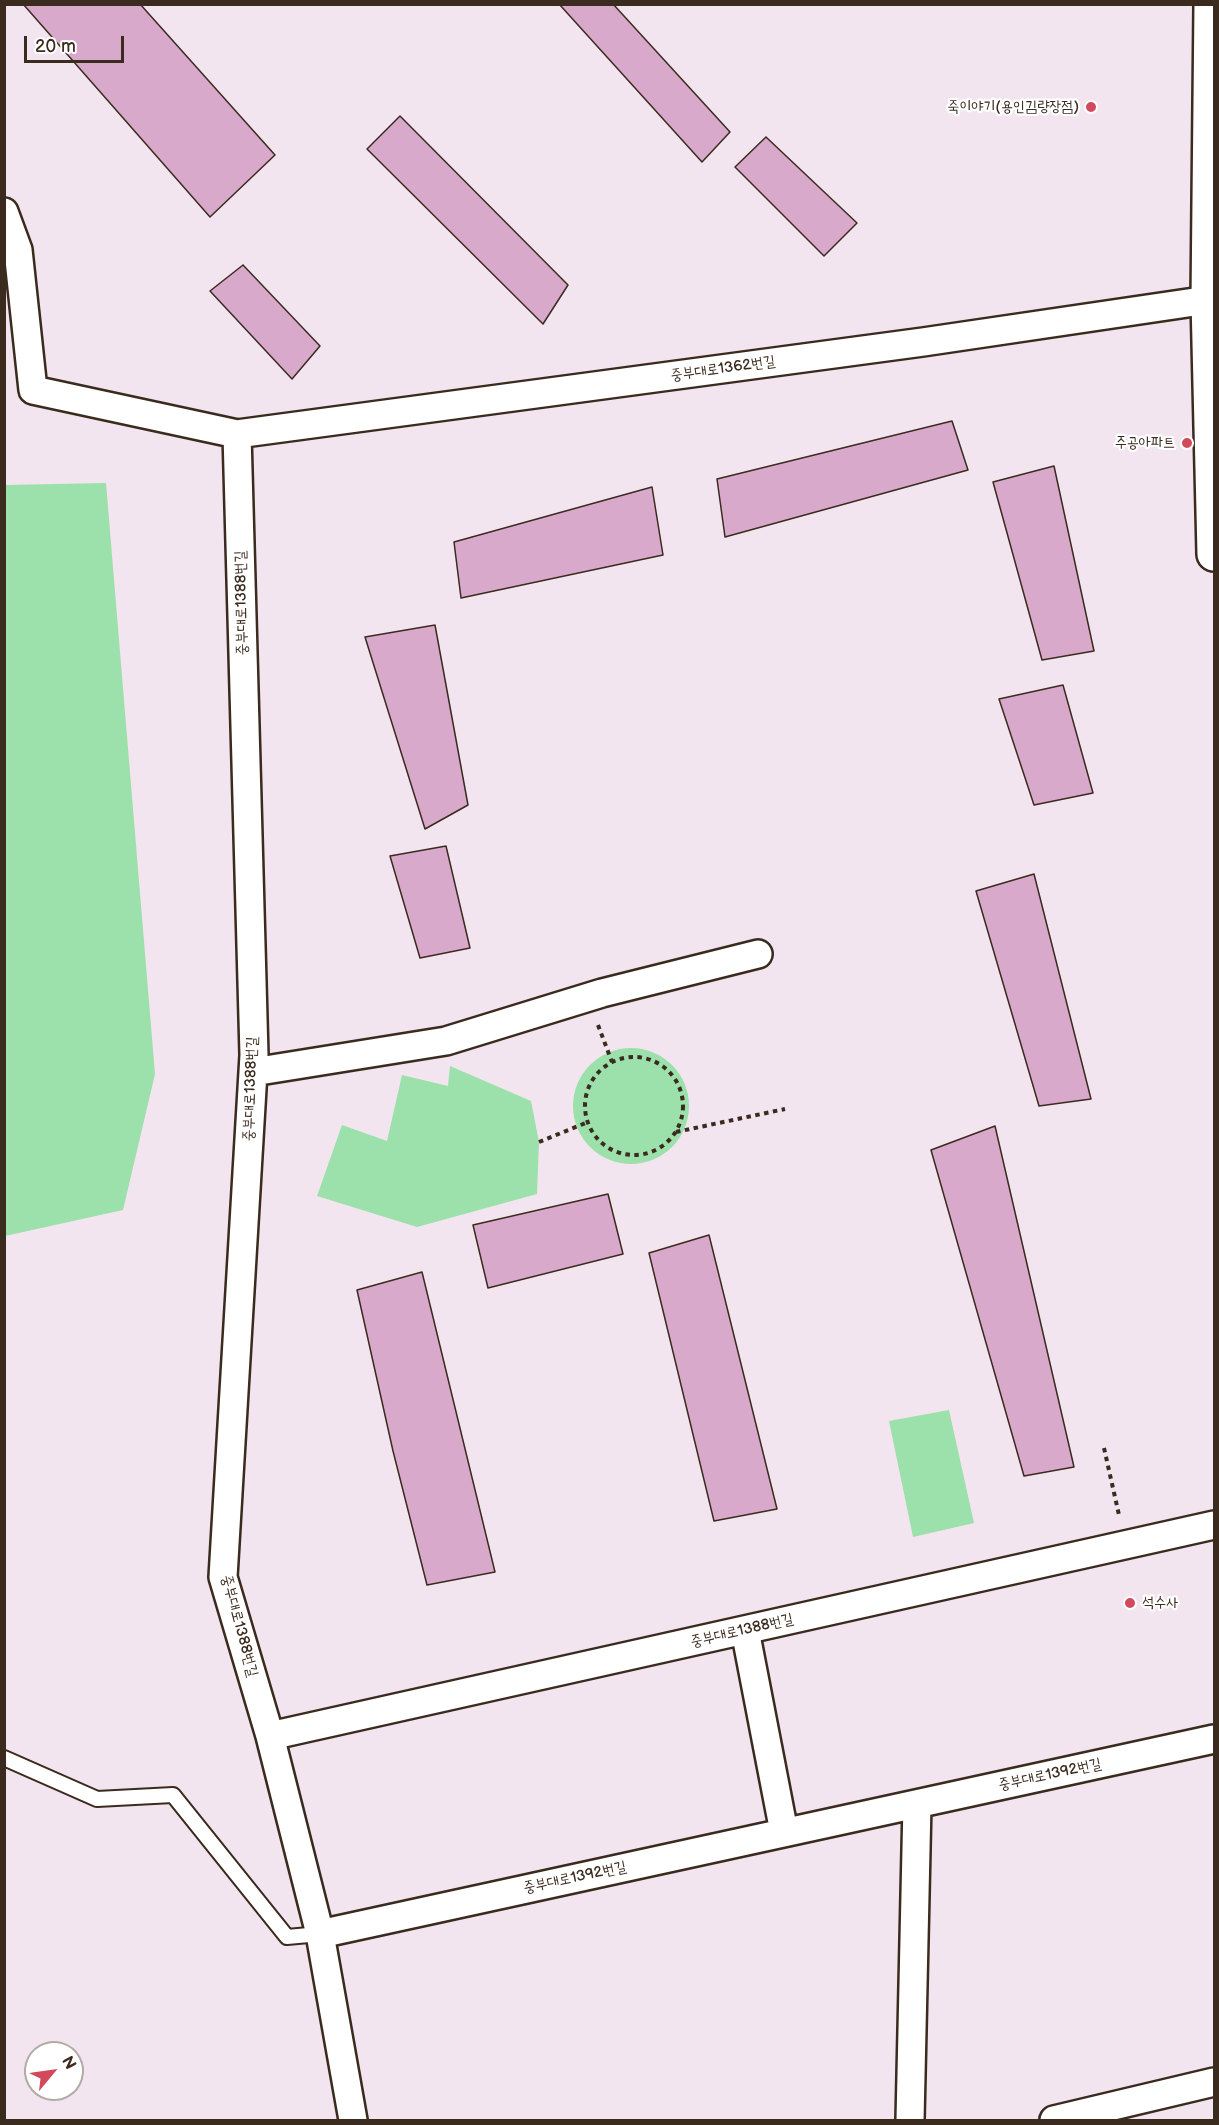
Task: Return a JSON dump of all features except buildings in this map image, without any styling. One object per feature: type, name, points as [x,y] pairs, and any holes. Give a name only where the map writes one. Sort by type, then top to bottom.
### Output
[{"type":"main road","points":[[1211,4],[1208,300],[1215,554]]},
{"type":"street","name":"중부대로1362번길","points":[[4,212],[18,250],[33,390],[237,434],[900,345],[1208,300]]},
{"type":"street","name":"중부대로1388번길","points":[[237,434],[253,1072],[223,1577],[270,1736],[320,1934],[353,2121]]},
{"type":"street","points":[[253,1072],[446,1041],[589,999],[602,993],[758,954]]},
{"type":"street","name":"중부대로1388번길","points":[[270,1736],[1215,1525]]},
{"type":"street","points":[[745,1630],[784,1833]]},
{"type":"street","name":"중부대로1392번길","points":[[320,1934],[1215,1739]]},
{"type":"street","points":[[910,2121],[917,1804]]},
{"type":"street","points":[[1054,2121],[1215,2082]]},
{"type":"lane","name":"중부대로1392번길","points":[[4,1758],[97,1799],[173,1795],[287,1938],[320,1934]]},
{"type":"path","points":[[589,999],[612,1062]]},
{"type":"path","points":[[627,1057],[643,1058],[658,1063],[670,1073],[679,1086],[682,1118],[675,1132],[665,1144],[651,1152],[636,1155],[620,1154],[606,1147],[595,1136],[588,1122],[584,1108],[586,1094],[596,1076],[612,1062],[627,1057]]},
{"type":"path","points":[[675,1132],[785,1109]]},
{"type":"path","points":[[539,1142],[588,1122]]},
{"type":"path","points":[[1104,1448],[1125,1545]]},
{"type":"green space","points":[[106,483],[155,1074],[123,1210],[5,1236],[5,485]]},
{"type":"green space","points":[[631,1048],[653,1052],[672,1065],[685,1084],[689,1106],[685,1128],[672,1147],[653,1160],[631,1164],[609,1160],[590,1147],[577,1128],[573,1106],[577,1084],[590,1065],[609,1052]]},
{"type":"green space","points":[[450,1066],[531,1101],[539,1142],[537,1194],[417,1227],[317,1196],[342,1125],[387,1141],[402,1075],[448,1086]]},
{"type":"green space","points":[[949,1410],[974,1523],[913,1537],[889,1421]]},
{"type":"place","name":"죽이야기(용인김량장점)","points":[[1091,107]]},
{"type":"place","name":"주공아파트","points":[[1187,443]]},
{"type":"place","name":"석수사","points":[[1130,1603]]}]
